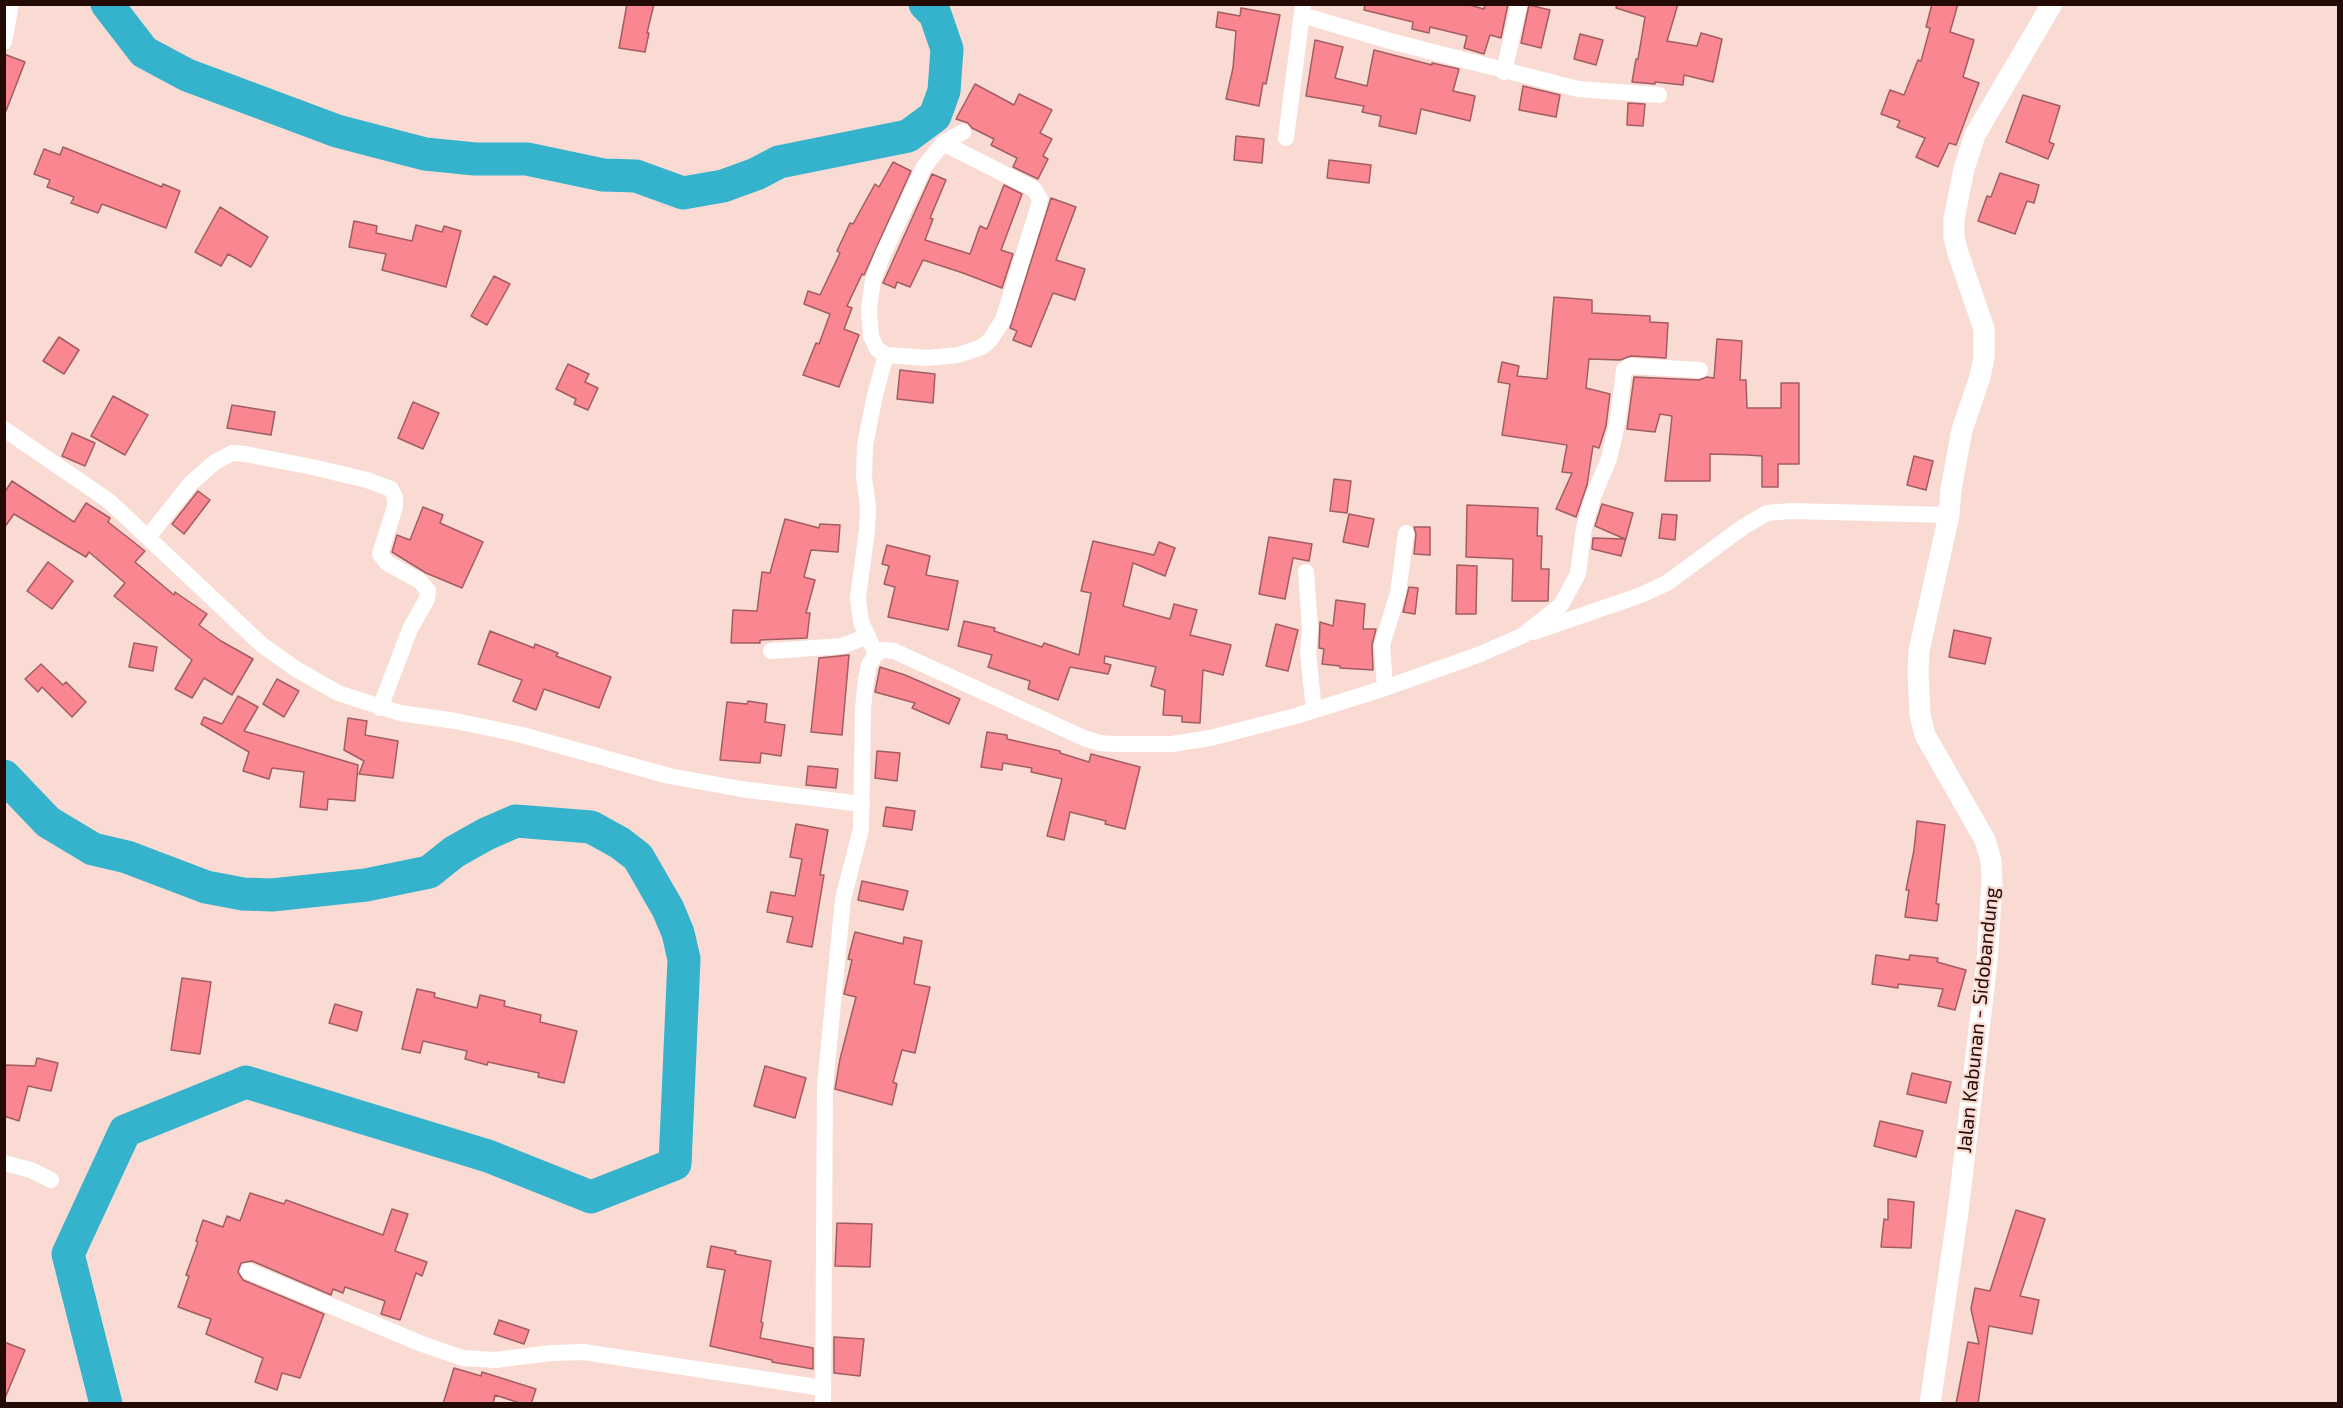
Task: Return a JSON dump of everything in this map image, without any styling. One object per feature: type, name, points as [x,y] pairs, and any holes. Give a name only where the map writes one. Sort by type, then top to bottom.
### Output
[{"type":"street","points":[[4,42],[11,4]]},
{"type":"street","points":[[1504,72],[1519,4]]},
{"type":"street","name":"Jalan Kabunan - Sidobandung","points":[[1930,1404],[1957,1221],[1985,978],[1992,883],[1991,860],[1985,840],[1928,742],[1920,715],[1918,656],[1949,515],[1951,489],[1962,430],[1980,377],[1985,338],[1982,321],[1955,244],[1954,219],[1967,156],[1975,135],[2052,4]]},
{"type":"street","points":[[1286,138],[1303,10],[1390,41],[1504,72],[1578,89],[1659,95]]},
{"type":"street","points":[[943,143],[1034,189],[1040,199],[1039,205],[1003,320],[990,340],[982,347],[958,355],[928,358],[886,355],[877,349],[871,336],[868,309],[873,280],[924,167],[943,143],[963,132]]},
{"type":"street","points":[[876,654],[861,622],[858,598],[867,530],[868,507],[864,462],[875,395],[886,355]]},
{"type":"street","points":[[1522,636],[1561,605],[1578,574],[1584,528],[1613,443],[1624,370],[1630,366],[1700,370]]},
{"type":"street","points":[[4,429],[110,501],[262,645],[296,669],[338,693],[380,708],[514,733],[669,776],[741,789],[862,804]]},
{"type":"street","points":[[148,537],[191,483],[215,462],[232,453],[356,477],[385,485],[391,489],[395,497],[395,507],[380,548],[380,554],[387,563],[420,580],[428,591],[427,599],[410,629],[380,708]]},
{"type":"street","points":[[248,1271],[422,1344],[463,1358],[495,1360],[551,1353],[583,1352],[823,1396],[825,1086],[843,899],[861,829],[864,701],[869,665],[876,654],[883,650],[894,651],[1100,743],[1138,745],[1181,743],[1210,738],[1314,710],[1384,688],[1478,655],[1522,636],[1641,595],[1667,583],[1743,527],[1767,513],[1791,511],[1949,515]]},
{"type":"street","points":[[1384,688],[1382,645],[1398,593],[1406,533]]},
{"type":"street","points":[[1306,572],[1310,627],[1308,653],[1314,710]]},
{"type":"street","points":[[771,651],[842,646],[868,636]]},
{"type":"street","points":[[4,1163],[31,1170],[51,1180]]},
{"type":"building","points":[[627,4],[654,4],[645,52],[619,48]]},
{"type":"building","points":[[1365,4],[1466,4],[1484,9],[1485,4],[1508,4],[1501,38],[1490,35],[1484,54],[1464,48],[1467,36],[1430,27],[1429,33],[1412,29],[1413,22],[1364,10]]},
{"type":"building","points":[[1617,4],[1678,4],[1667,41],[1697,46],[1701,33],[1722,39],[1713,82],[1684,75],[1683,85],[1632,82],[1645,17],[1616,8]]},
{"type":"building","points":[[1932,4],[1958,4],[1950,32],[1974,40],[1963,77],[1979,83],[1956,145],[1949,143],[1938,167],[1916,157],[1925,138],[1897,127],[1900,121],[1881,114],[1890,90],[1904,95],[1918,60],[1921,61],[1930,28],[1926,27]]},
{"type":"building","points":[[1529,5],[1550,10],[1541,48],[1521,43]]},
{"type":"building","points":[[1241,8],[1280,15],[1266,84],[1263,83],[1259,106],[1226,99],[1233,68],[1236,31],[1216,27],[1218,12],[1240,16]]},
{"type":"building","points":[[1580,34],[1603,40],[1596,65],[1574,59]]},
{"type":"building","points":[[1315,40],[1343,47],[1335,78],[1367,86],[1374,50],[1432,65],[1432,63],[1459,69],[1453,91],[1475,96],[1470,121],[1421,109],[1416,134],[1379,126],[1381,116],[1362,112],[1364,106],[1306,96]]},
{"type":"building","points":[[4,54],[25,62],[6,111],[4,111]]},
{"type":"building","points":[[975,84],[1014,105],[1019,94],[1052,110],[1040,133],[1052,139],[1043,156],[1048,159],[1038,179],[1013,167],[1017,158],[991,145],[994,139],[972,128],[968,123],[956,119]]},
{"type":"building","points":[[1523,86],[1560,95],[1556,117],[1519,110]]},
{"type":"building","points":[[2023,95],[2060,106],[2049,142],[2054,144],[2048,159],[2006,142]]},
{"type":"building","points":[[1628,103],[1645,104],[1643,126],[1627,125]]},
{"type":"building","points":[[1236,136],[1264,139],[1262,163],[1234,160]]},
{"type":"building","points":[[63,147],[162,187],[163,184],[180,191],[166,228],[102,204],[98,213],[71,203],[74,197],[47,187],[50,180],[34,174],[44,149],[60,155]]},
{"type":"building","points":[[1329,160],[1371,165],[1369,183],[1327,178]]},
{"type":"building","points":[[893,162],[911,171],[864,275],[862,274],[847,306],[852,308],[844,329],[859,335],[839,387],[803,375],[816,343],[819,344],[830,314],[804,304],[808,291],[820,295],[840,253],[837,251],[850,223],[853,224],[875,184],[879,187]]},
{"type":"building","points":[[2000,173],[2039,185],[2034,203],[2027,201],[2015,234],[1978,221],[1987,196],[1991,197]]},
{"type":"building","points":[[932,174],[946,180],[930,218],[933,219],[925,240],[970,254],[980,226],[987,229],[1004,185],[1022,194],[1001,250],[1013,254],[1002,288],[923,260],[910,287],[897,282],[895,288],[883,283]]},
{"type":"building","points":[[1051,198],[1076,207],[1056,260],[1085,269],[1075,300],[1053,293],[1031,347],[1013,340],[1017,331],[1010,328]]},
{"type":"building","points":[[220,207],[268,237],[251,267],[228,254],[221,266],[195,252]]},
{"type":"building","points":[[354,221],[377,226],[376,233],[412,241],[416,225],[442,232],[444,226],[461,231],[446,287],[382,270],[386,254],[349,247]]},
{"type":"building","points":[[494,276],[510,284],[487,325],[471,316]]},
{"type":"building","points":[[1554,297],[1592,300],[1592,313],[1650,316],[1650,322],[1668,323],[1666,358],[1631,356],[1620,360],[1589,359],[1586,388],[1610,394],[1606,426],[1599,448],[1593,446],[1587,485],[1576,517],[1556,509],[1572,473],[1562,472],[1567,445],[1502,435],[1510,384],[1498,382],[1502,362],[1519,366],[1517,376],[1547,379]]},
{"type":"building","points":[[59,337],[79,350],[64,374],[43,361]]},
{"type":"building","points":[[1717,339],[1742,341],[1740,380],[1746,380],[1747,408],[1781,408],[1781,383],[1799,383],[1799,464],[1778,464],[1778,487],[1762,487],[1762,456],[1747,455],[1710,454],[1710,481],[1665,481],[1672,416],[1660,414],[1655,432],[1627,429],[1634,377],[1699,380],[1707,377],[1714,378]]},
{"type":"building","points":[[568,364],[589,374],[585,382],[598,388],[588,410],[574,404],[576,399],[556,389]]},
{"type":"building","points":[[900,370],[935,374],[933,403],[897,399]]},
{"type":"building","points":[[113,396],[148,415],[125,455],[91,436]]},
{"type":"building","points":[[413,402],[439,413],[423,449],[398,438]]},
{"type":"building","points":[[232,405],[275,412],[271,435],[227,428]]},
{"type":"building","points":[[72,433],[95,443],[85,466],[62,456]]},
{"type":"building","points":[[1914,456],[1933,461],[1926,490],[1907,485]]},
{"type":"building","points":[[1334,479],[1351,481],[1347,513],[1330,511]]},
{"type":"building","points":[[12,481],[74,522],[86,503],[110,518],[108,522],[145,551],[135,562],[174,595],[175,592],[207,614],[199,625],[221,641],[253,659],[232,695],[204,678],[192,698],[175,689],[192,660],[114,596],[125,583],[89,552],[86,557],[14,514],[4,528],[4,493]]},
{"type":"building","points":[[198,491],[210,500],[184,534],[172,524]]},
{"type":"building","points":[[1602,504],[1633,513],[1621,556],[1592,549],[1593,538],[1625,539],[1595,526]]},
{"type":"building","points":[[1467,505],[1538,508],[1537,536],[1542,536],[1541,569],[1549,569],[1548,601],[1512,601],[1513,559],[1466,557]]},
{"type":"building","points":[[423,507],[443,515],[440,523],[483,542],[462,588],[426,573],[392,552],[397,535],[410,540]]},
{"type":"building","points":[[1349,514],[1374,519],[1368,547],[1343,542]]},
{"type":"building","points":[[1662,514],[1677,515],[1675,540],[1659,538]]},
{"type":"building","points":[[785,519],[819,528],[820,524],[840,525],[838,552],[811,550],[804,577],[815,580],[806,613],[810,613],[807,638],[760,640],[760,643],[731,643],[733,610],[757,611],[762,572],[770,573]]},
{"type":"building","points":[[1414,527],[1430,527],[1430,555],[1414,554],[1416,534]]},
{"type":"building","points":[[1269,537],[1312,544],[1309,561],[1293,558],[1285,599],[1259,594]]},
{"type":"building","points":[[1093,541],[1154,555],[1159,542],[1175,548],[1165,576],[1133,563],[1123,606],[1170,619],[1174,604],[1197,610],[1190,635],[1231,645],[1223,675],[1203,670],[1200,723],[1182,722],[1182,716],[1163,715],[1165,690],[1151,686],[1156,667],[1105,656],[1104,663],[1111,665],[1108,674],[1070,667],[1058,700],[1028,689],[1030,681],[988,667],[992,655],[958,646],[964,621],[995,628],[994,631],[1042,647],[1044,643],[1079,655],[1091,593],[1081,591]]},
{"type":"building","points":[[887,545],[930,556],[926,575],[958,581],[948,630],[888,617],[895,587],[884,584],[889,566],[882,564]]},
{"type":"building","points":[[48,562],[73,581],[52,609],[27,591]]},
{"type":"building","points":[[1457,565],[1477,566],[1476,614],[1456,614]]},
{"type":"building","points":[[1409,587],[1418,588],[1415,614],[1403,612]]},
{"type":"building","points":[[1336,600],[1365,604],[1363,629],[1376,629],[1372,645],[1373,670],[1340,668],[1340,666],[1322,664],[1324,649],[1319,648],[1320,622],[1333,626]]},
{"type":"building","points":[[1276,624],[1298,630],[1288,671],[1266,666]]},
{"type":"building","points":[[1954,630],[1991,638],[1985,664],[1949,657]]},
{"type":"building","points":[[490,631],[534,648],[535,644],[558,653],[556,656],[611,677],[599,708],[544,689],[536,710],[513,701],[522,680],[478,664]]},
{"type":"building","points":[[134,643],[157,647],[153,671],[129,667]]},
{"type":"building","points":[[849,655],[842,735],[811,732],[819,658]]},
{"type":"building","points":[[41,664],[63,685],[66,682],[86,702],[72,717],[42,687],[38,692],[25,679]]},
{"type":"building","points":[[880,667],[905,675],[960,699],[949,724],[912,708],[915,703],[875,692]]},
{"type":"building","points":[[277,679],[299,691],[284,717],[263,704]]},
{"type":"building","points":[[238,696],[258,707],[244,731],[358,765],[355,801],[328,799],[327,810],[300,807],[304,772],[272,768],[269,779],[243,771],[249,752],[201,724],[204,717],[222,724]]},
{"type":"building","points":[[748,701],[767,704],[765,722],[785,725],[781,756],[761,753],[760,763],[720,760],[727,702],[747,704]]},
{"type":"building","points":[[348,718],[367,721],[365,735],[398,741],[393,778],[359,774],[364,761],[344,750]]},
{"type":"building","points":[[987,732],[1007,735],[1007,739],[1060,751],[1060,753],[1089,762],[1091,754],[1140,767],[1125,829],[1105,824],[1106,821],[1070,812],[1064,840],[1047,836],[1062,779],[1031,772],[1032,768],[1003,763],[1002,770],[981,767]]},
{"type":"building","points":[[877,751],[900,753],[897,781],[875,778]]},
{"type":"building","points":[[808,766],[838,769],[836,788],[806,785]]},
{"type":"building","points":[[886,807],[915,811],[912,830],[883,826]]},
{"type":"building","points":[[1917,821],[1945,825],[1936,904],[1939,904],[1937,921],[1905,917],[1909,890],[1906,890]]},
{"type":"building","points":[[796,824],[828,830],[820,875],[824,875],[812,947],[787,942],[793,917],[767,912],[771,892],[795,896],[802,859],[790,857]]},
{"type":"building","points":[[862,881],[908,891],[903,910],[858,900]]},
{"type":"building","points":[[855,932],[903,944],[904,937],[922,941],[914,984],[930,987],[915,1053],[902,1050],[893,1082],[897,1084],[892,1105],[835,1089],[840,1059],[856,997],[844,994],[852,960],[848,959]]},
{"type":"building","points":[[1876,955],[1909,960],[1910,955],[1938,958],[1937,962],[1966,970],[1955,1010],[1938,1006],[1943,989],[1898,984],[1898,988],[1872,984]]},
{"type":"building","points":[[182,978],[211,982],[200,1054],[171,1050]]},
{"type":"building","points":[[417,989],[435,993],[434,997],[477,1008],[480,995],[505,1001],[504,1006],[541,1015],[540,1022],[577,1031],[564,1083],[538,1077],[539,1073],[488,1062],[487,1065],[465,1059],[467,1051],[423,1041],[420,1053],[402,1049]]},
{"type":"building","points":[[335,1004],[362,1012],[357,1031],[329,1023]]},
{"type":"building","points":[[37,1058],[58,1063],[51,1091],[28,1086],[19,1121],[4,1116],[4,1065],[35,1066]]},
{"type":"building","points":[[765,1066],[806,1078],[795,1118],[754,1106]]},
{"type":"building","points":[[1912,1073],[1951,1082],[1946,1103],[1907,1094]]},
{"type":"building","points":[[1880,1121],[1923,1131],[1916,1157],[1874,1146]]},
{"type":"building","points":[[250,1193],[284,1204],[286,1200],[383,1235],[392,1209],[408,1214],[395,1251],[427,1262],[422,1276],[416,1273],[400,1320],[381,1314],[385,1301],[345,1287],[343,1293],[333,1289],[331,1295],[252,1261],[241,1263],[238,1272],[243,1280],[324,1314],[300,1378],[282,1373],[277,1390],[255,1382],[263,1358],[206,1334],[211,1319],[178,1307],[189,1276],[186,1275],[203,1220],[223,1227],[227,1216],[240,1221]]},
{"type":"building","points":[[1888,1199],[1914,1202],[1911,1248],[1881,1247],[1884,1219],[1888,1220]]},
{"type":"building","points":[[2016,1210],[2045,1219],[2020,1296],[2039,1300],[2032,1334],[1989,1326],[1978,1404],[1956,1404],[1968,1342],[1979,1344],[1971,1309],[1975,1288],[1990,1291]]},
{"type":"building","points":[[837,1223],[872,1224],[870,1267],[835,1266]]},
{"type":"building","points":[[711,1246],[736,1251],[735,1254],[771,1261],[760,1338],[813,1348],[813,1369],[772,1362],[772,1360],[710,1346],[725,1270],[707,1267]]},
{"type":"building","points":[[499,1320],[529,1330],[524,1344],[494,1334]]},
{"type":"building","points":[[834,1337],[864,1339],[860,1376],[834,1373]]},
{"type":"building","points":[[4,1342],[25,1350],[5,1398],[4,1398]]},
{"type":"building","points":[[454,1368],[481,1376],[482,1372],[536,1389],[531,1404],[523,1404],[495,1395],[493,1404],[443,1404]]},
{"type":"waterway","points":[[107,4],[144,52],[187,75],[337,131],[425,154],[475,159],[527,159],[603,175],[636,176],[683,193],[723,186],[756,174],[779,162],[908,136],[935,116],[944,91],[947,49],[935,14],[925,4]]},
{"type":"waterway","points":[[4,776],[48,822],[93,849],[127,857],[206,887],[243,894],[272,895],[366,885],[429,872],[454,852],[516,821],[591,827],[620,843],[638,857],[668,909],[678,933],[684,959],[675,1164],[591,1197],[488,1156],[246,1082],[125,1131],[68,1254],[106,1404]]}]
